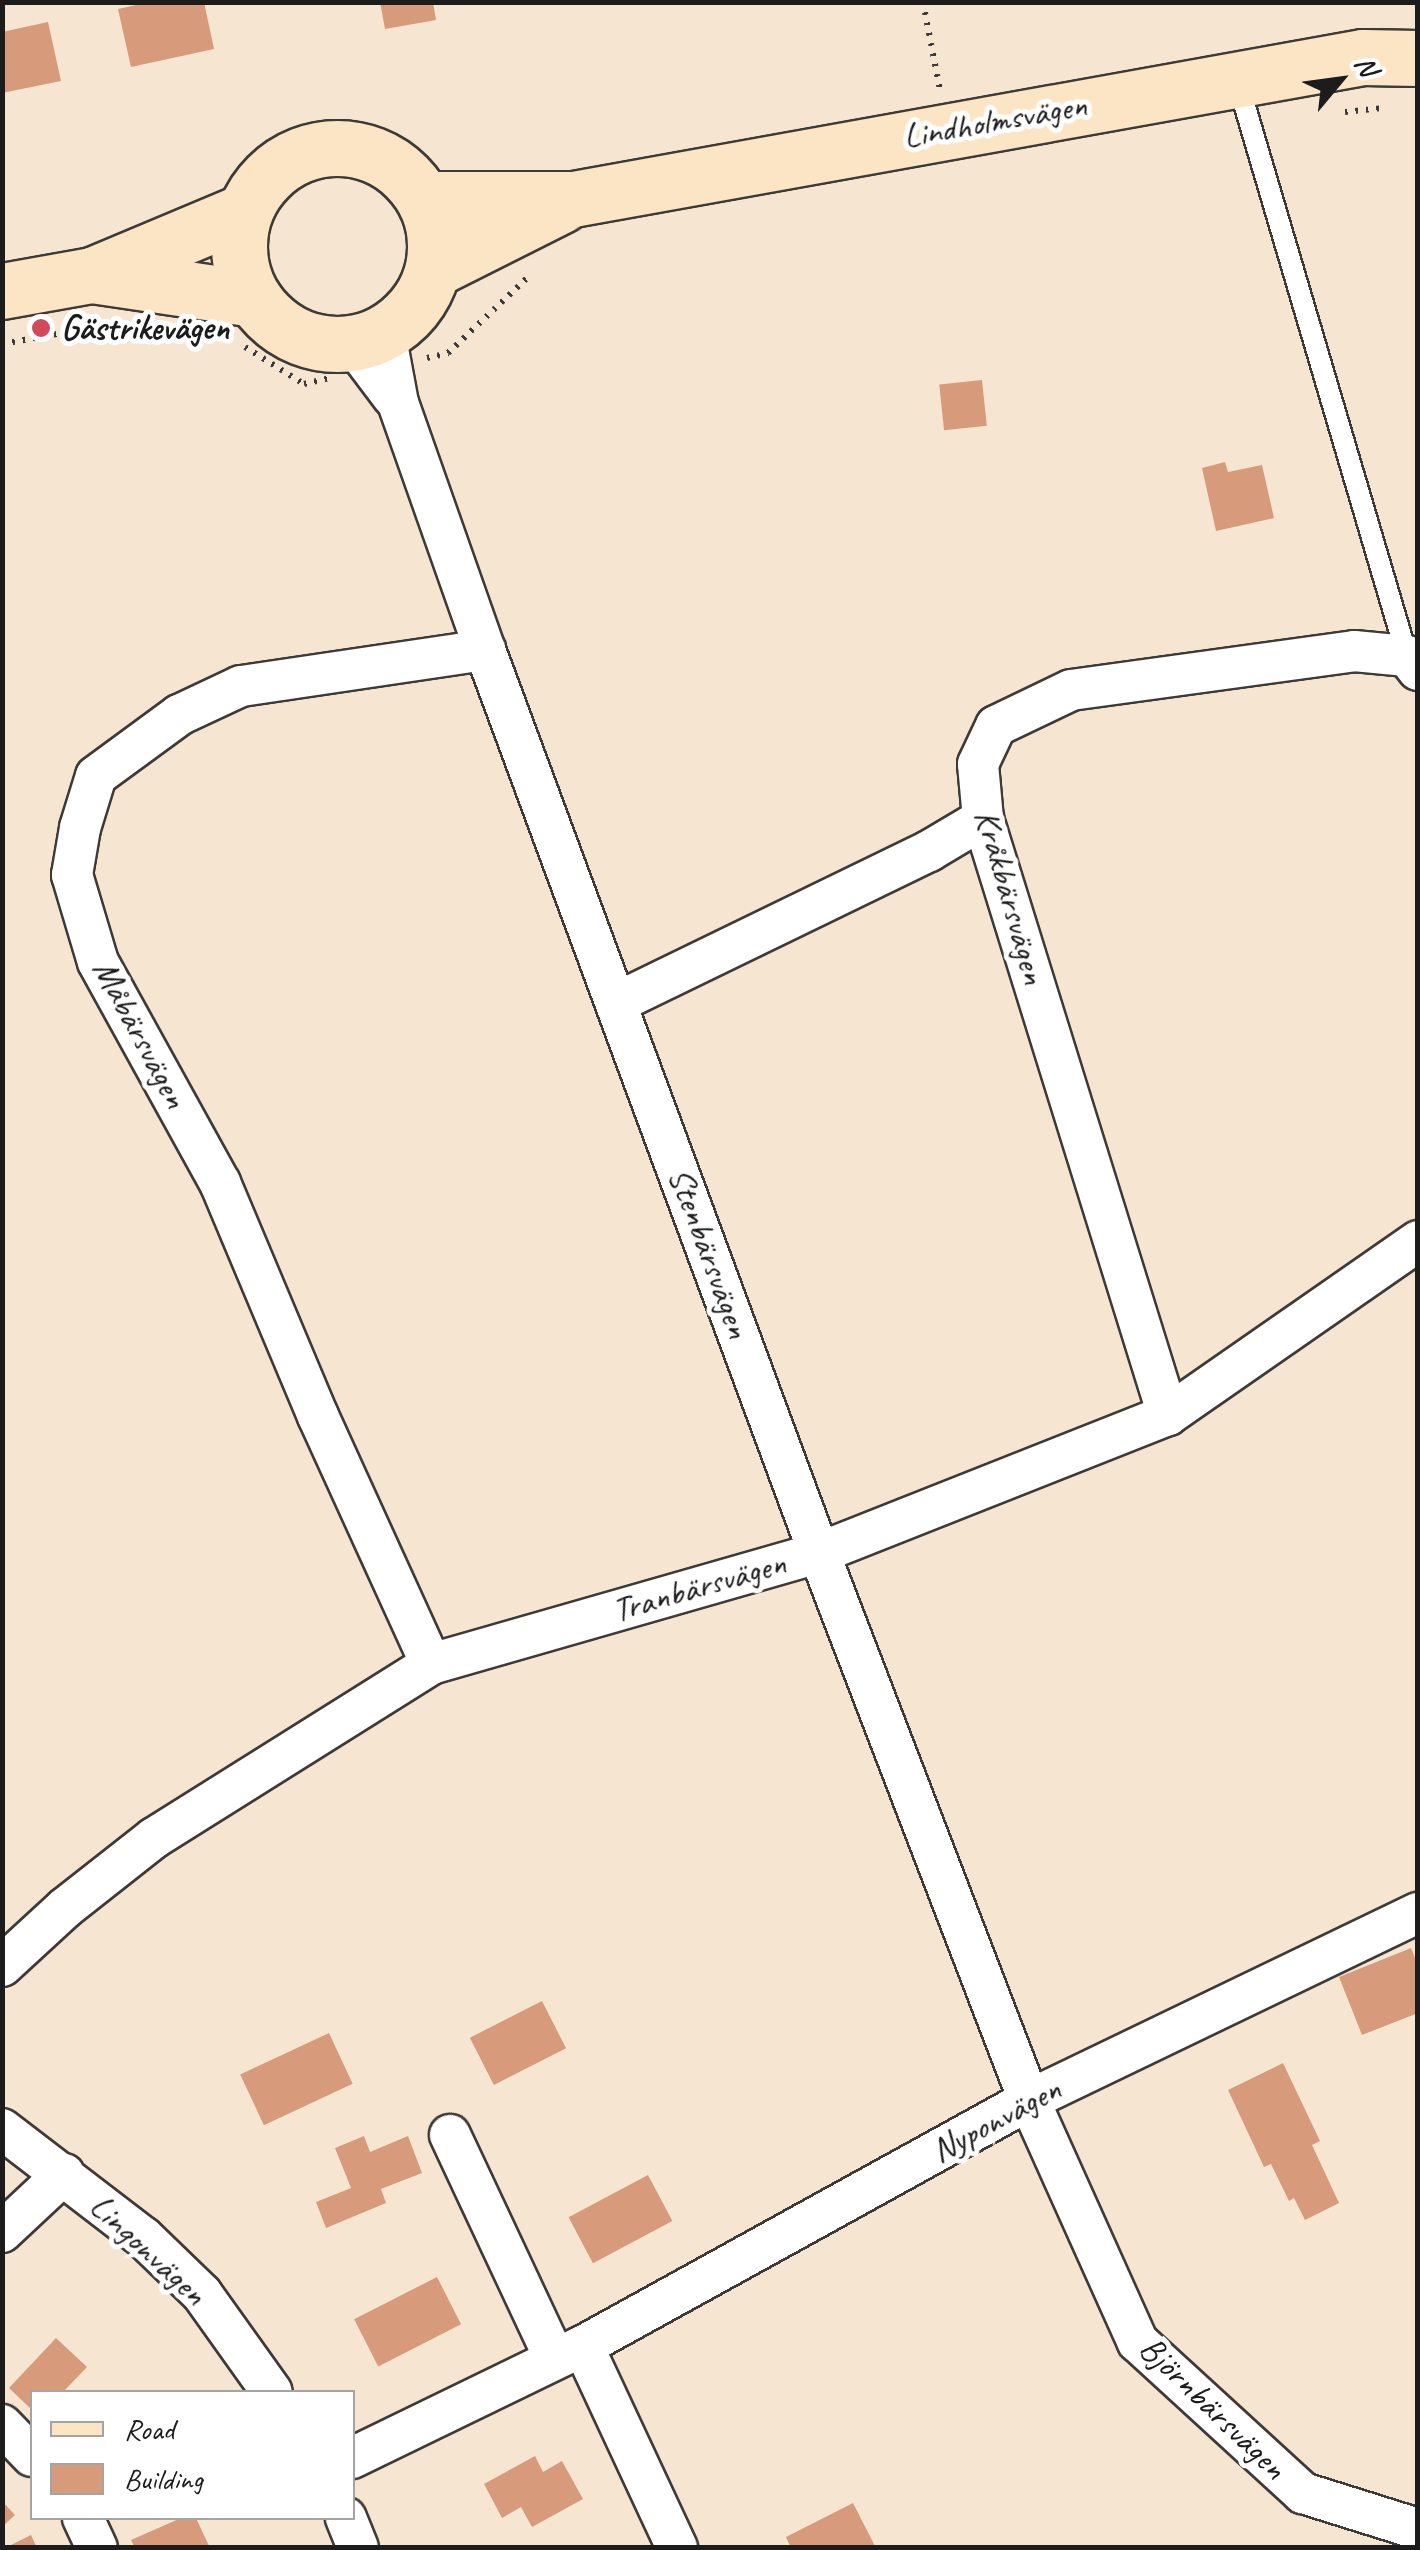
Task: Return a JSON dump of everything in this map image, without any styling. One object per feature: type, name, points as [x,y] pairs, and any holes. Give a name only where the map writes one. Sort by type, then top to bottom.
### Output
[{"type":"main road","name":"Lindholmsvägen","points":[[424,199],[573,199],[1363,57],[1418,58]]},
{"type":"main road","points":[[2,292],[102,299],[242,318],[380,363],[434,269],[433,223],[424,199],[389,162],[341,147],[292,159],[271,173],[245,210],[102,299]]},
{"type":"main road","name":"Lindholmsvägen","points":[[434,269],[573,199]]},
{"type":"main road","points":[[242,318],[239,256],[245,210]]},
{"type":"street","name":"Stenbärsvägen","points":[[380,363],[819,1553],[1029,2100]]},
{"type":"street","name":"Måbärsvägen","points":[[432,1664],[318,1416],[220,1183],[98,962],[72,875],[80,828],[96,776],[179,715],[241,686],[485,650]]},
{"type":"street","name":"Kråkbärsvägen","points":[[1168,1415],[983,819],[978,764],[996,726],[1071,690],[1354,651],[1412,663]]},
{"type":"street","points":[[616,1003],[929,851],[983,819]]},
{"type":"street","name":"Tranbärsvägen","points":[[2,1966],[65,1908],[154,1838],[432,1664],[819,1553],[1168,1415],[1418,1240]]},
{"type":"street","name":"Nyponvägen","points":[[355,2457],[569,2352],[1029,2100],[1418,1913]]},
{"type":"street","name":"Björnbärsvägen","points":[[1029,2100],[1138,2342],[1302,2493],[1418,2529]]},
{"type":"street","name":"Lingonvägen","points":[[2,2129],[143,2237],[202,2294],[271,2390]]},
{"type":"street","points":[[450,2135],[677,2548]]},
{"type":"street","points":[[2,2232],[64,2174]]},
{"type":"street","points":[[2,2424],[30,2454]]},
{"type":"street","points":[[84,2520],[98,2548]]},
{"type":"street","points":[[347,2520],[358,2548]]},
{"type":"lane","points":[[1236,79],[1412,663]]},
{"type":"path","points":[[1340,112],[1394,106]]},
{"type":"path","points":[[242,318],[304,384],[380,363],[448,353],[542,264]]},
{"type":"path","points":[[2,344],[102,299]]},
{"type":"building","points":[[150,2],[204,2],[214,49],[131,67],[118,9]]},
{"type":"building","points":[[380,2],[433,2],[436,20],[385,29]]},
{"type":"building","points":[[48,22],[61,81],[2,93],[2,32]]},
{"type":"building","points":[[982,380],[987,426],[944,430],[939,384]]},
{"type":"building","points":[[1225,462],[1228,472],[1262,465],[1274,518],[1216,531],[1202,468]]},
{"type":"building","points":[[1411,1948],[1418,1965],[1418,2013],[1362,2035],[1339,1977]]},
{"type":"building","points":[[542,2001],[566,2048],[494,2085],[470,2038]]},
{"type":"building","points":[[329,2033],[353,2084],[264,2125],[240,2074]]},
{"type":"building","points":[[1283,2063],[1320,2141],[1312,2145],[1339,2203],[1305,2220],[1294,2198],[1289,2201],[1271,2164],[1264,2167],[1228,2090]]},
{"type":"building","points":[[364,2136],[370,2152],[408,2136],[422,2173],[381,2189],[386,2203],[326,2228],[316,2202],[351,2188],[335,2148]]},
{"type":"building","points":[[648,2175],[672,2221],[593,2263],[569,2217]]},
{"type":"building","points":[[437,2277],[461,2324],[378,2366],[354,2319]]},
{"type":"building","points":[[56,2338],[87,2367],[65,2390],[30,2390],[30,2408],[9,2388]]},
{"type":"building","points":[[535,2456],[543,2472],[562,2461],[583,2499],[532,2527],[521,2507],[502,2518],[484,2484]]},
{"type":"building","points":[[2,2501],[15,2515],[2,2527]]},
{"type":"building","points":[[853,2503],[876,2548],[791,2548],[786,2537]]},
{"type":"building","points":[[176,2520],[197,2520],[210,2548],[135,2548],[131,2540]]},
{"type":"building","points":[[31,2535],[37,2548],[5,2548]]},
{"type":"place","name":"Gästrikevägen","points":[[41,328]]}]
